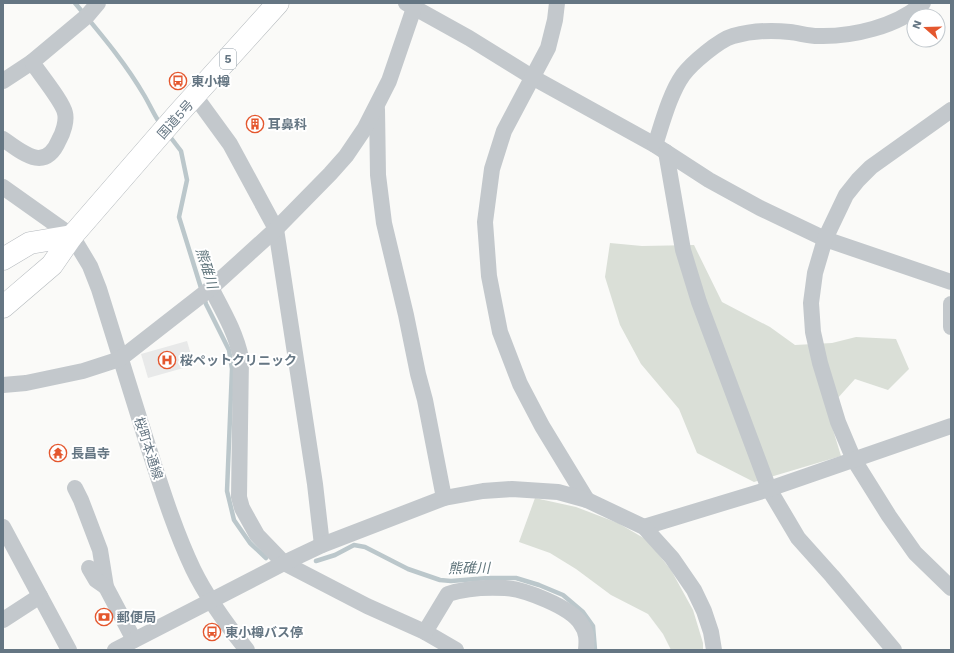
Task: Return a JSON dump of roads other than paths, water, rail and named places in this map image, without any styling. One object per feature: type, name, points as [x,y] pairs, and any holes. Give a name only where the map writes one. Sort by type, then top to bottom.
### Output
[{"type":"highway","name":"国道5号","points":[[3,307],[52,265],[72,236],[177,115],[278,3]]},
{"type":"highway","points":[[3,259],[30,243],[72,236]]},
{"type":"street","points":[[3,81],[32,62],[87,16],[98,3]]},
{"type":"street","points":[[556,3],[555,20],[548,48],[504,130],[492,169],[485,222],[489,276],[500,332],[520,384],[542,426],[587,500]]},
{"type":"street","points":[[894,650],[798,538],[768,489],[694,287],[683,250],[660,148],[668,103],[683,75],[709,50],[732,36],[754,32],[789,32],[817,36],[847,35],[882,26],[901,18],[923,3]]},
{"type":"street","points":[[3,385],[83,371],[120,359],[211,288],[276,229],[346,156],[365,128],[389,81],[410,5],[469,38],[532,77],[660,148],[709,180],[760,208],[825,239],[951,282]]},
{"type":"street","points":[[3,139],[28,156],[39,159],[50,154],[57,146],[62,135],[66,114],[62,105],[32,62]]},
{"type":"street","points":[[195,96],[230,144],[276,229],[315,484],[322,545]]},
{"type":"street","points":[[377,106],[378,175],[384,223],[425,400],[444,498]]},
{"type":"street","points":[[951,110],[871,167],[846,195],[825,239],[815,273],[811,303],[813,332],[820,363],[838,422],[854,460],[889,516],[915,553],[951,588]]},
{"type":"street","points":[[3,187],[72,236]]},
{"type":"street","name":"桜町本通線","points":[[72,236],[90,266],[99,289],[120,359],[173,521],[194,570],[211,601],[247,650]]},
{"type":"street","points":[[211,288],[239,345],[241,358],[238,497],[242,508],[257,535],[284,563],[367,606],[425,632],[456,650]]},
{"type":"street","points":[[951,304],[951,327]]},
{"type":"street","points":[[644,527],[768,489],[951,426]]},
{"type":"street","points":[[75,488],[100,550],[106,587],[134,640]]},
{"type":"street","points":[[115,650],[322,545],[444,498],[483,491],[512,489],[558,492],[587,500],[644,527],[672,558],[694,590],[704,611],[711,632],[714,650]]},
{"type":"street","points":[[4,530],[69,650]]},
{"type":"street","points":[[89,568],[96,580],[106,587]]},
{"type":"street","points":[[425,632],[448,594],[463,589],[506,588],[530,593],[556,605],[581,622],[586,635],[586,650]]},
{"type":"street","points":[[3,620],[40,596]]},
{"type":"waterway","name":"熊碓川","points":[[75,3],[129,71],[161,125]]},
{"type":"waterway","name":"熊碓川","points":[[168,134],[181,151],[187,180],[179,217],[206,304],[229,350],[232,369],[227,491],[234,520],[250,543],[266,558]]},
{"type":"waterway","name":"熊碓川","points":[[316,561],[335,555],[354,545],[365,547],[408,569],[440,580],[451,581],[488,578],[516,578],[539,585],[563,595],[583,612],[593,626],[595,650]]},
{"type":"place","name":"東小樽","points":[[178,81]]},
{"type":"place","name":"耳鼻科","points":[[255,124]]},
{"type":"place","name":"桜ペットクリニック","points":[[167,360]]},
{"type":"place","name":"長昌寺","points":[[58,453]]},
{"type":"place","name":"郵便局","points":[[104,617]]},
{"type":"place","name":"東小樽バス停","points":[[212,632]]}]
